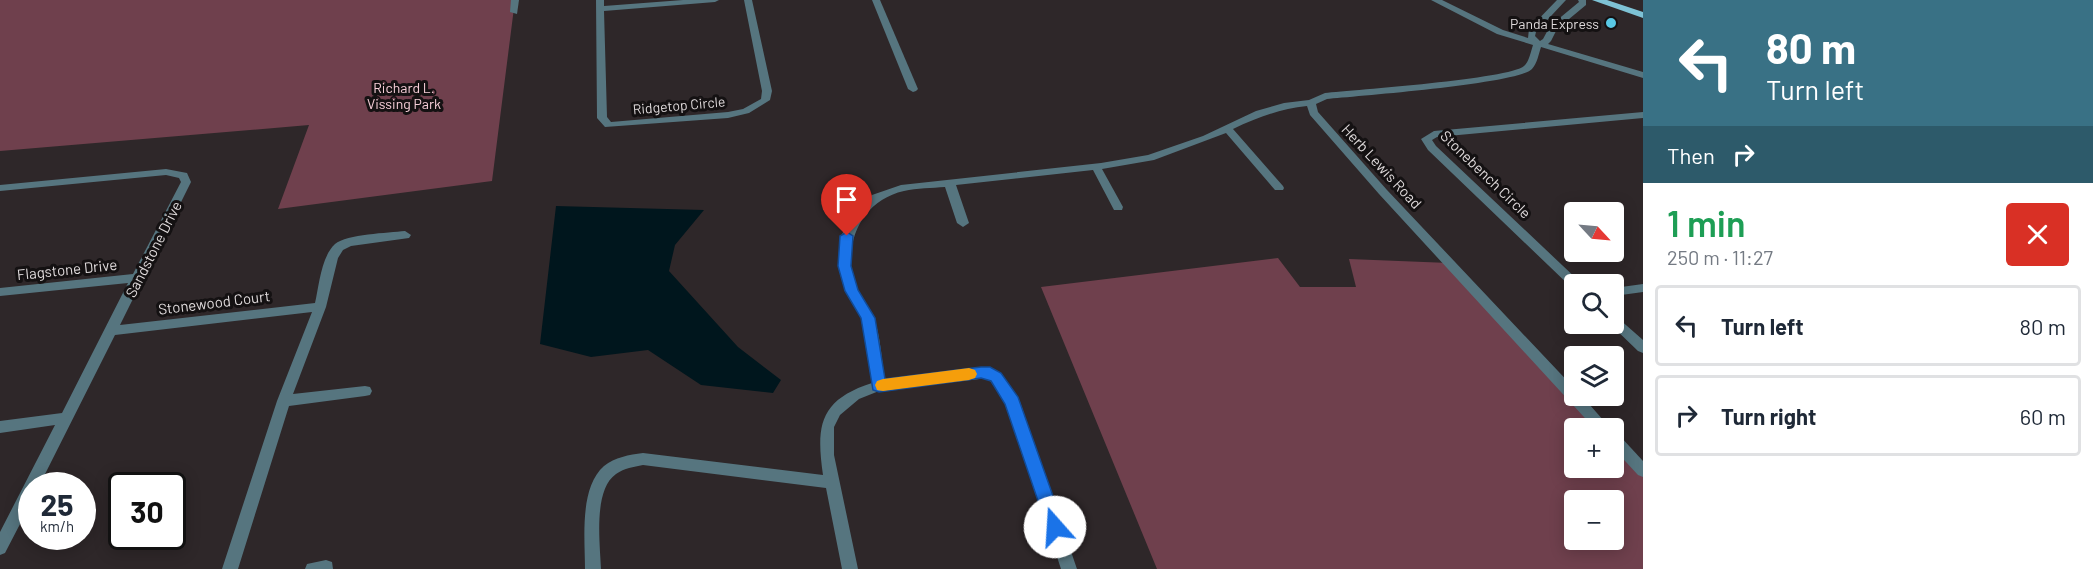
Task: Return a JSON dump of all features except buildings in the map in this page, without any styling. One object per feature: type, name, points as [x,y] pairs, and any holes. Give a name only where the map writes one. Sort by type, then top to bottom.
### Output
[{"type":"main road","points":[[1598,0],[1643,15]]},
{"type":"main road","points":[[1620,0],[1643,8]]},
{"type":"street","points":[[514,12],[515,0]]},
{"type":"street","points":[[600,4],[715,0]]},
{"type":"street","name":"Ridgetop Circle","points":[[600,4],[602,117],[609,125],[728,115],[746,111],[765,100],[767,91],[748,0]]},
{"type":"street","points":[[876,0],[913,89]]},
{"type":"street","points":[[1435,0],[1500,32],[1643,75]]},
{"type":"street","points":[[1538,44],[1530,36],[1532,31],[1562,0]]},
{"type":"street","points":[[1538,44],[1547,41],[1553,28],[1583,3],[1581,0]]},
{"type":"street","points":[[879,386],[868,318],[851,291],[844,266],[847,236],[860,212],[876,198],[901,188],[1150,158],[1207,138],[1259,112],[1311,103],[1325,96],[1473,81],[1520,72],[1529,67],[1538,44]]},
{"type":"street","name":"Herb Lewis Road","points":[[1311,103],[1313,113],[1330,134],[1594,418]]},
{"type":"street","name":"Stonebench Circle","points":[[1564,274],[1432,148],[1426,139],[1434,134],[1643,115]]},
{"type":"street","points":[[1227,128],[1279,188]]},
{"type":"street","points":[[1096,166],[1118,207]]},
{"type":"street","name":"Sandstone Drive","points":[[0,188],[166,172],[183,175],[186,182],[0,548]]},
{"type":"street","points":[[949,182],[963,223]]},
{"type":"street","points":[[230,569],[284,401],[320,307],[332,258],[339,247],[349,242],[405,235]]},
{"type":"street","name":"Flagstone Drive","points":[[0,292],[138,278]]},
{"type":"street","points":[[1624,291],[1643,288]]},
{"type":"street","name":"Stonewood Court","points":[[111,331],[320,307]]},
{"type":"street","points":[[1624,330],[1643,348]]},
{"type":"street","points":[[850,569],[826,449],[827,428],[846,399],[861,391],[879,386],[990,373],[996,377],[1012,402],[1069,569]]},
{"type":"street","points":[[284,401],[365,391]]},
{"type":"street","points":[[0,427],[66,418]]},
{"type":"street","points":[[1624,451],[1643,471]]},
{"type":"street","points":[[593,569],[594,494],[606,473],[617,464],[627,460],[643,459],[833,483]]},
{"type":"green space","name":"Richard L. Vissing Park","points":[[0,0],[515,0],[492,181],[278,209],[309,125],[0,151]]},
{"type":"green space","points":[[1278,258],[1300,287],[1356,287],[1349,259],[1449,263],[1564,386],[1564,406],[1583,406],[1594,418],[1564,418],[1564,478],[1624,478],[1624,451],[1643,471],[1643,569],[1157,569],[1041,287]]},
{"type":"water","points":[[556,206],[704,210],[675,245],[669,271],[738,347],[781,380],[773,393],[701,385],[648,350],[591,357],[540,344]]},
{"type":"slow traffic","points":[[883,385],[969,374]]},
{"type":"place","name":"Panda Express","points":[[1611,23]]},
{"type":"route","points":[[847,236],[844,266],[851,291],[868,318],[879,386],[981,373],[990,373],[996,377],[1012,402],[1055,527]]}]
